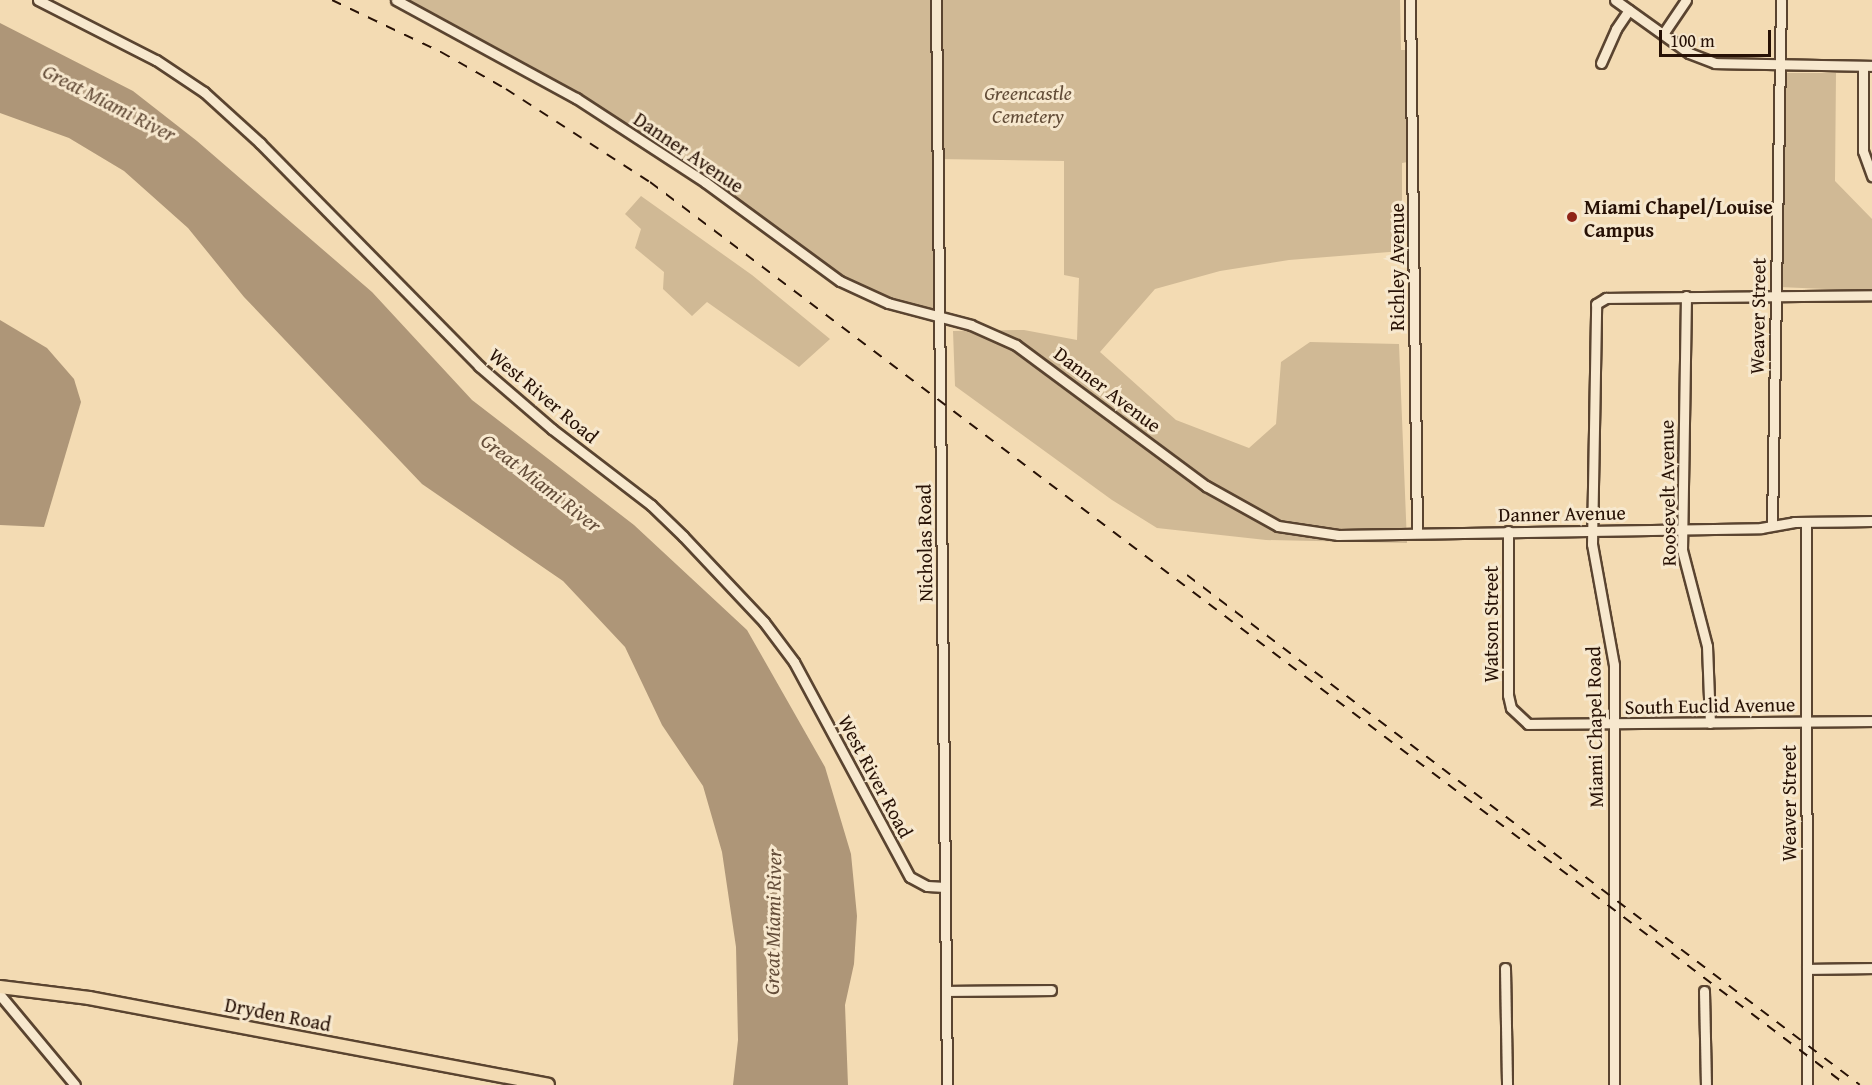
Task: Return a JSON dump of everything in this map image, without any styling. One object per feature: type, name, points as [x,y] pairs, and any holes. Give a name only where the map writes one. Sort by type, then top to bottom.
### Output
[{"type":"main road","name":"Dryden Road","points":[[0,987],[89,998],[548,1085]]},
{"type":"street","name":"West River Road","points":[[38,0],[156,60],[204,92],[293,176],[479,366],[675,528],[744,599],[794,662],[910,877],[920,885],[945,887]]},
{"type":"street","name":"Danner Avenue","points":[[396,0],[576,98],[705,182],[840,281],[888,303],[938,315],[995,335],[1031,355],[1180,468],[1269,522],[1324,534],[1681,529],[1872,521]]},
{"type":"street","name":"Nicholas Road","points":[[936,0],[946,1085]]},
{"type":"street","name":"Richley Avenue","points":[[1410,0],[1417,533]]},
{"type":"street","points":[[1615,0],[1663,34],[1707,61],[1779,66],[1867,66],[1863,151],[1872,176]]},
{"type":"street","points":[[1663,34],[1686,0]]},
{"type":"street","name":"Weaver Street","points":[[1772,525],[1781,0]]},
{"type":"street","points":[[1601,63],[1611,37],[1629,10]]},
{"type":"street","points":[[1686,296],[1872,295]]},
{"type":"street","name":"Miami Chapel Road","points":[[1614,1085],[1612,639],[1594,564],[1592,530],[1595,314],[1599,300],[1686,296]]},
{"type":"street","name":"Roosevelt Avenue","points":[[1686,296],[1681,529],[1683,563],[1708,653],[1710,723]]},
{"type":"street","name":"Weaver Street","points":[[1806,522],[1807,1085]]},
{"type":"street","name":"Watson Street","points":[[1508,531],[1508,695],[1515,714]]},
{"type":"street","name":"South Euclid Avenue","points":[[1515,714],[1536,726],[1872,721]]},
{"type":"street","points":[[1505,968],[1507,1085]]},
{"type":"street","points":[[1807,969],[1872,968]]},
{"type":"street","points":[[946,991],[1051,990]]},
{"type":"street","points":[[1704,991],[1706,1085]]},
{"type":"street","points":[[0,995],[75,1085]]},
{"type":"green space","name":"Greencastle Cemetery","points":[[396,0],[936,0],[936,46],[941,46],[943,0],[1400,0],[1401,50],[1411,50],[1413,161],[1402,163],[1402,251],[1289,260],[1220,271],[1155,289],[1100,352],[1176,420],[1249,448],[1276,424],[1281,362],[1310,342],[1399,344],[1407,543],[1266,540],[1157,528],[1112,500],[955,386],[953,331],[1024,330],[1077,340],[1079,278],[1064,275],[1064,161],[937,159],[938,315],[851,287],[705,182],[576,98]]},
{"type":"green space","points":[[1786,73],[1836,73],[1835,181],[1872,219],[1872,291],[1779,287]]},
{"type":"green space","points":[[641,196],[752,275],[830,339],[799,367],[707,302],[692,316],[663,289],[664,272],[635,248],[641,229],[625,214]]},
{"type":"water","name":"Great Miami River","points":[[0,23],[133,91],[197,141],[372,292],[472,400],[634,525],[747,630],[825,767],[851,854],[857,916],[854,964],[845,1005],[848,1085],[733,1085],[738,1040],[736,947],[722,852],[703,786],[662,725],[625,647],[563,581],[422,484],[244,297],[188,228],[124,171],[69,138],[0,113]]},
{"type":"water","points":[[0,320],[47,348],[74,379],[81,402],[44,527],[0,525]]},
{"type":"railway","points":[[332,0],[441,52],[506,89],[650,182],[1846,1085]]},
{"type":"railway","points":[[1187,575],[1860,1085]]},
{"type":"place","name":"Miami Chapel/Louise Campus","points":[[1572,217]]}]
